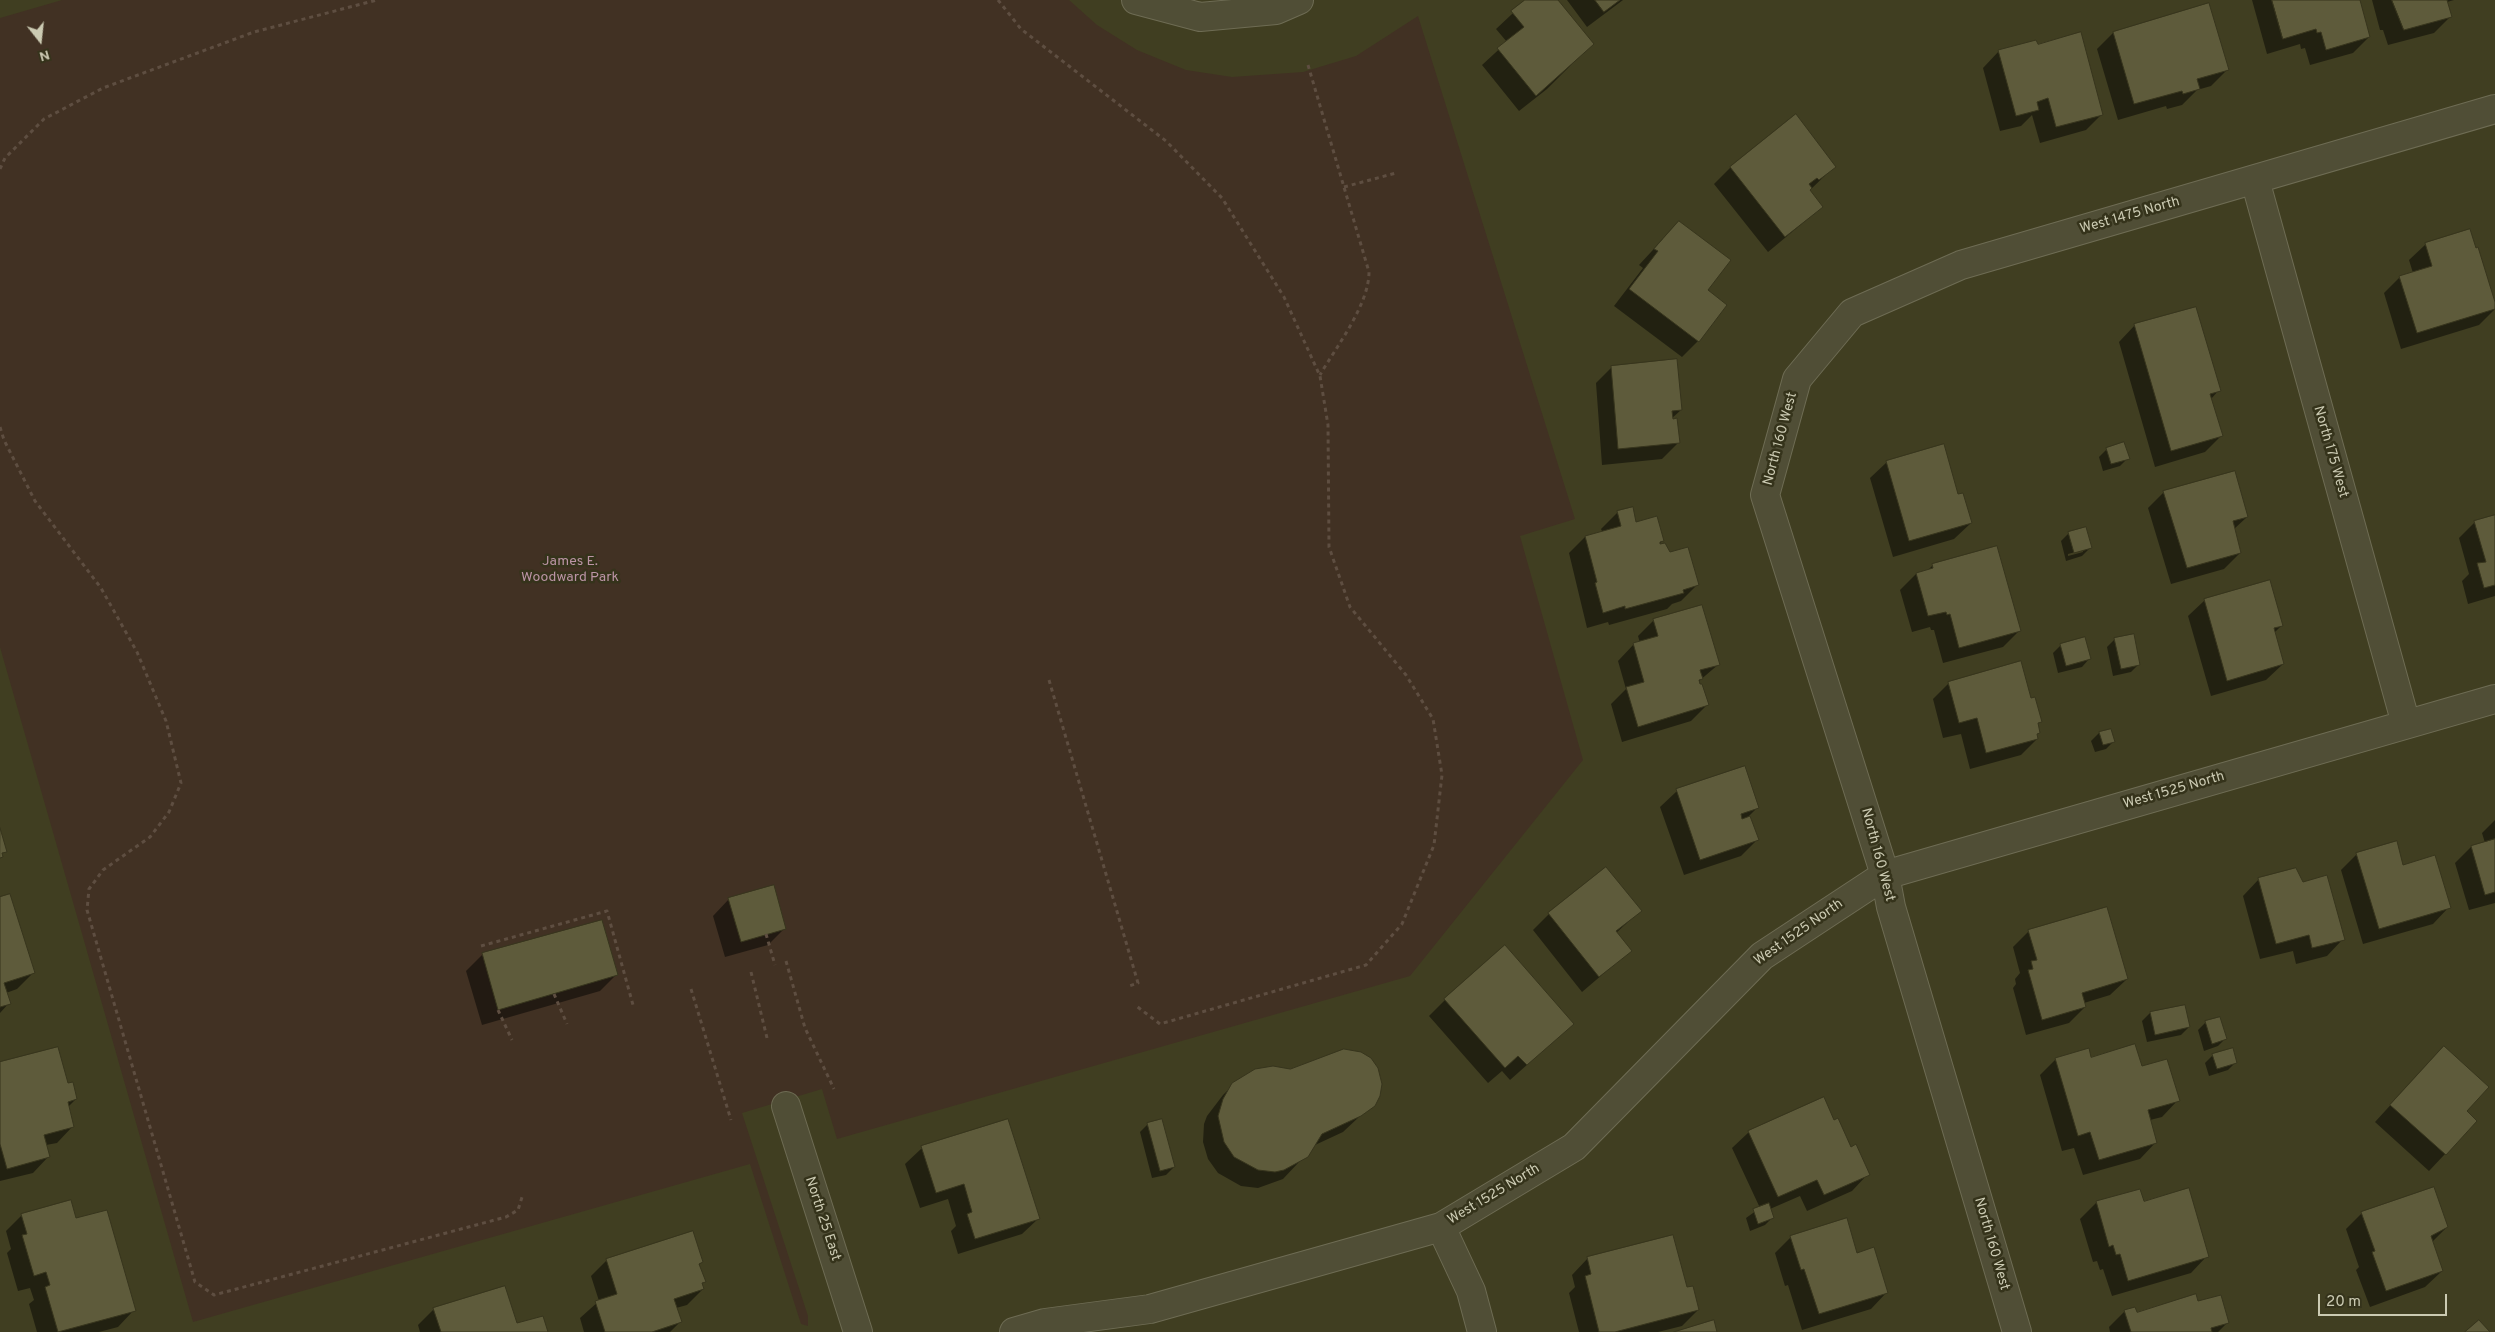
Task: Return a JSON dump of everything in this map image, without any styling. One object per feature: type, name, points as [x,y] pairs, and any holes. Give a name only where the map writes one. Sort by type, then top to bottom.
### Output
[{"type":"street","points":[[1136,0],[1200,17],[1276,10],[1298,0]]},
{"type":"street","name":"West 1475 North","points":[[1797,379],[1852,313],[1961,264],[2495,109]]},
{"type":"street","name":"North 175 West","points":[[2255,180],[2406,724]]},
{"type":"street","name":"North 160 West","points":[[1797,379],[1765,495],[1885,874],[1891,907],[2017,1332]]},
{"type":"street","name":"West 1525 North","points":[[1014,1332],[1046,1323],[1150,1309],[1441,1227],[1574,1147],[1762,956],[1885,874],[2495,699]]},
{"type":"street","name":"North 25 East","points":[[786,1106],[858,1332]]},
{"type":"street","points":[[1441,1227],[1470,1291],[1482,1332]]},
{"type":"path","points":[[0,168],[5,158],[44,119],[103,88],[254,32],[377,0]]},
{"type":"path","points":[[998,0],[1021,30],[1166,141],[1222,198],[1284,297],[1320,376],[1328,425],[1329,547],[1350,606],[1406,675],[1433,719],[1442,775],[1434,845],[1402,924],[1366,965],[1160,1024],[1135,1005]]},
{"type":"path","points":[[1308,65],[1369,272],[1369,284],[1364,298],[1320,376]]},
{"type":"path","points":[[1344,187],[1396,172]]},
{"type":"path","points":[[0,427],[4,440],[35,501],[101,588],[137,652],[166,721],[181,783],[169,812],[150,837],[103,870],[89,889],[87,910],[195,1282],[214,1295],[506,1217],[518,1210],[523,1194]]},
{"type":"path","points":[[1049,680],[1138,983],[1129,986]]},
{"type":"path","points":[[481,946],[607,911],[633,1005]]},
{"type":"path","points":[[766,934],[775,964]]},
{"type":"path","points":[[786,961],[806,1028],[834,1089]]},
{"type":"path","points":[[750,972],[767,1038]]},
{"type":"path","points":[[691,989],[731,1120]]},
{"type":"path","points":[[554,994],[567,1024]]},
{"type":"path","points":[[498,1010],[512,1040]]},
{"type":"green space","name":"James E. Woodward Park","points":[[62,0],[1069,0],[1097,25],[1137,50],[1186,70],[1232,77],[1303,72],[1356,56],[1418,16],[1575,519],[1520,536],[1583,760],[1410,976],[837,1139],[822,1089],[742,1113],[808,1316],[808,1326],[801,1324],[750,1164],[193,1322],[0,647],[0,18]]},
{"type":"building","points":[[1525,0],[1558,0],[1594,44],[1536,96],[1497,48],[1524,27],[1511,11]]},
{"type":"building","points":[[1595,0],[1620,0],[1604,12]]},
{"type":"building","points":[[2272,0],[2360,0],[2370,37],[2326,50],[2321,32],[2317,33],[2316,29],[2283,39]]},
{"type":"building","points":[[2392,0],[2447,0],[2452,17],[2404,30]]},
{"type":"building","points":[[2209,3],[2229,70],[2197,79],[2200,89],[2183,94],[2182,91],[2134,104],[2113,32]]},
{"type":"building","points":[[2081,32],[2103,115],[2056,127],[2048,98],[2037,102],[2039,110],[2016,116],[1998,50],[2036,40],[2038,44]]},
{"type":"building","points":[[1796,114],[1836,167],[1819,180],[1817,178],[1809,184],[1812,188],[1810,190],[1823,207],[1785,237],[1730,167]]},
{"type":"building","points":[[1679,221],[1731,260],[1708,290],[1727,305],[1699,342],[1629,289],[1658,251],[1654,249]]},
{"type":"building","points":[[2470,229],[2476,248],[2478,247],[2495,302],[2495,309],[2417,333],[2399,276],[2432,266],[2425,243]]},
{"type":"building","points":[[2196,307],[2221,391],[2210,394],[2223,436],[2171,451],[2134,324]]},
{"type":"building","points":[[1677,359],[1682,410],[1672,411],[1673,419],[1677,418],[1680,443],[1618,449],[1611,366]]},
{"type":"building","points":[[2124,442],[2130,459],[2111,464],[2106,448]]},
{"type":"building","points":[[1944,444],[1958,494],[1963,493],[1972,523],[1909,541],[1886,461]]},
{"type":"building","points":[[2235,471],[2248,517],[2233,521],[2241,553],[2187,568],[2163,491]]},
{"type":"building","points":[[1633,507],[1636,522],[1657,516],[1664,541],[1660,542],[1660,544],[1665,543],[1670,552],[1688,547],[1699,585],[1683,590],[1684,593],[1625,609],[1625,606],[1603,613],[1585,536],[1621,526],[1617,511]]},
{"type":"building","points":[[2495,515],[2495,585],[2484,588],[2477,563],[2486,562],[2474,521]]},
{"type":"building","points":[[2086,527],[2092,548],[2074,553],[2068,532]]},
{"type":"building","points":[[1997,546],[2021,631],[1959,648],[1950,614],[1947,615],[1946,612],[1928,616],[1916,573],[1933,568],[1932,564]]},
{"type":"building","points":[[2270,580],[2283,626],[2274,628],[2284,664],[2227,681],[2204,599]]},
{"type":"building","points":[[1702,605],[1720,665],[1700,670],[1703,679],[1699,680],[1700,684],[1702,684],[1709,705],[1638,727],[1626,687],[1644,682],[1633,643],[1658,636],[1653,619]]},
{"type":"building","points":[[2134,634],[2140,665],[2121,669],[2114,638]]},
{"type":"building","points":[[2085,637],[2091,659],[2066,666],[2060,644]]},
{"type":"building","points":[[2021,661],[2031,698],[2035,697],[2042,722],[2038,723],[2040,733],[2037,734],[2038,739],[1986,753],[1977,718],[1959,723],[1948,682]]},
{"type":"building","points":[[2111,729],[2115,742],[2103,745],[2099,732]]},
{"type":"building","points":[[1745,766],[1759,808],[1741,814],[1742,819],[1750,816],[1759,840],[1700,860],[1676,789]]},
{"type":"building","points":[[0,828],[7,852],[2,853],[3,857],[0,858]]},
{"type":"building","points":[[2495,839],[2495,892],[2485,895],[2471,846]]},
{"type":"building","points":[[2397,841],[2403,865],[2435,855],[2451,908],[2379,929],[2356,853]]},
{"type":"building","points":[[1606,867],[1642,911],[1616,931],[1632,951],[1599,977],[1548,913]]},
{"type":"building","points":[[2296,868],[2303,882],[2327,875],[2345,940],[2312,948],[2309,935],[2276,944],[2258,878]]},
{"type":"building","points":[[774,885],[786,929],[741,942],[728,898]]},
{"type":"building","points":[[10,894],[35,973],[4,983],[11,1004],[0,1007],[0,897]]},
{"type":"building","points":[[2107,907],[2128,979],[2082,993],[2086,1007],[2042,1020],[2028,970],[2033,969],[2031,961],[2037,960],[2028,930]]},
{"type":"building","points":[[602,920],[618,975],[498,1010],[482,953]]},
{"type":"building","points":[[1505,945],[1574,1024],[1527,1065],[1518,1056],[1505,1068],[1444,999]]},
{"type":"building","points":[[2185,1005],[2190,1027],[2155,1035],[2150,1012]]},
{"type":"building","points":[[2220,1017],[2227,1039],[2212,1044],[2205,1021]]},
{"type":"building","points":[[2135,1044],[2142,1066],[2167,1059],[2180,1101],[2148,1110],[2157,1143],[2099,1160],[2090,1132],[2078,1136],[2055,1058],[2089,1048],[2091,1057]]},
{"type":"building","points":[[2444,1046],[2489,1087],[2467,1111],[2477,1121],[2446,1155],[2390,1105]]},
{"type":"building","points":[[58,1047],[68,1083],[73,1082],[77,1099],[68,1102],[74,1127],[44,1135],[50,1157],[7,1169],[0,1144],[0,1062]]},
{"type":"building","points":[[2233,1048],[2237,1063],[2217,1069],[2212,1054]]},
{"type":"building","points":[[1344,1049],[1361,1052],[1371,1058],[1378,1068],[1382,1084],[1380,1096],[1375,1106],[1361,1116],[1322,1134],[1308,1157],[1284,1170],[1275,1172],[1258,1170],[1234,1157],[1224,1142],[1218,1116],[1223,1099],[1232,1083],[1255,1069],[1273,1066],[1290,1069]]},
{"type":"building","points":[[1824,1097],[1834,1120],[1838,1118],[1851,1147],[1856,1144],[1870,1175],[1824,1195],[1817,1180],[1778,1197],[1748,1131]]},
{"type":"building","points":[[1008,1119],[1040,1219],[975,1239],[967,1214],[972,1212],[964,1184],[936,1193],[921,1146]]},
{"type":"building","points":[[1162,1119],[1175,1167],[1160,1171],[1147,1123]]},
{"type":"building","points":[[2434,1187],[2448,1227],[2431,1236],[2443,1271],[2386,1291],[2372,1252],[2375,1251],[2361,1212]]},
{"type":"building","points":[[2189,1188],[2209,1257],[2128,1281],[2120,1254],[2116,1255],[2113,1245],[2109,1247],[2096,1201],[2140,1189],[2144,1201]]},
{"type":"building","points":[[71,1200],[76,1218],[107,1210],[136,1311],[58,1332],[45,1287],[50,1285],[46,1272],[34,1276],[22,1235],[27,1234],[21,1214]]},
{"type":"building","points":[[1769,1203],[1774,1218],[1758,1224],[1753,1209]]},
{"type":"building","points":[[1847,1218],[1857,1253],[1874,1247],[1888,1293],[1819,1314],[1804,1269],[1801,1270],[1790,1236]]},
{"type":"building","points":[[693,1231],[703,1262],[699,1264],[706,1282],[702,1283],[704,1289],[674,1299],[682,1322],[652,1332],[605,1332],[595,1301],[617,1294],[606,1259]]},
{"type":"building","points":[[1673,1235],[1687,1287],[1693,1286],[1699,1310],[1615,1332],[1599,1332],[1585,1276],[1591,1274],[1587,1257]]},
{"type":"building","points":[[505,1286],[517,1323],[543,1316],[548,1332],[441,1332],[433,1308]]},
{"type":"building","points":[[2196,1294],[2198,1301],[2221,1295],[2229,1323],[2211,1328],[2212,1332],[2131,1332],[2124,1310],[2135,1307],[2137,1312]]},
{"type":"building","points":[[1714,1320],[1717,1332],[1674,1332]]},
{"type":"building","points":[[2479,1320],[2490,1332],[2465,1332]]}]
